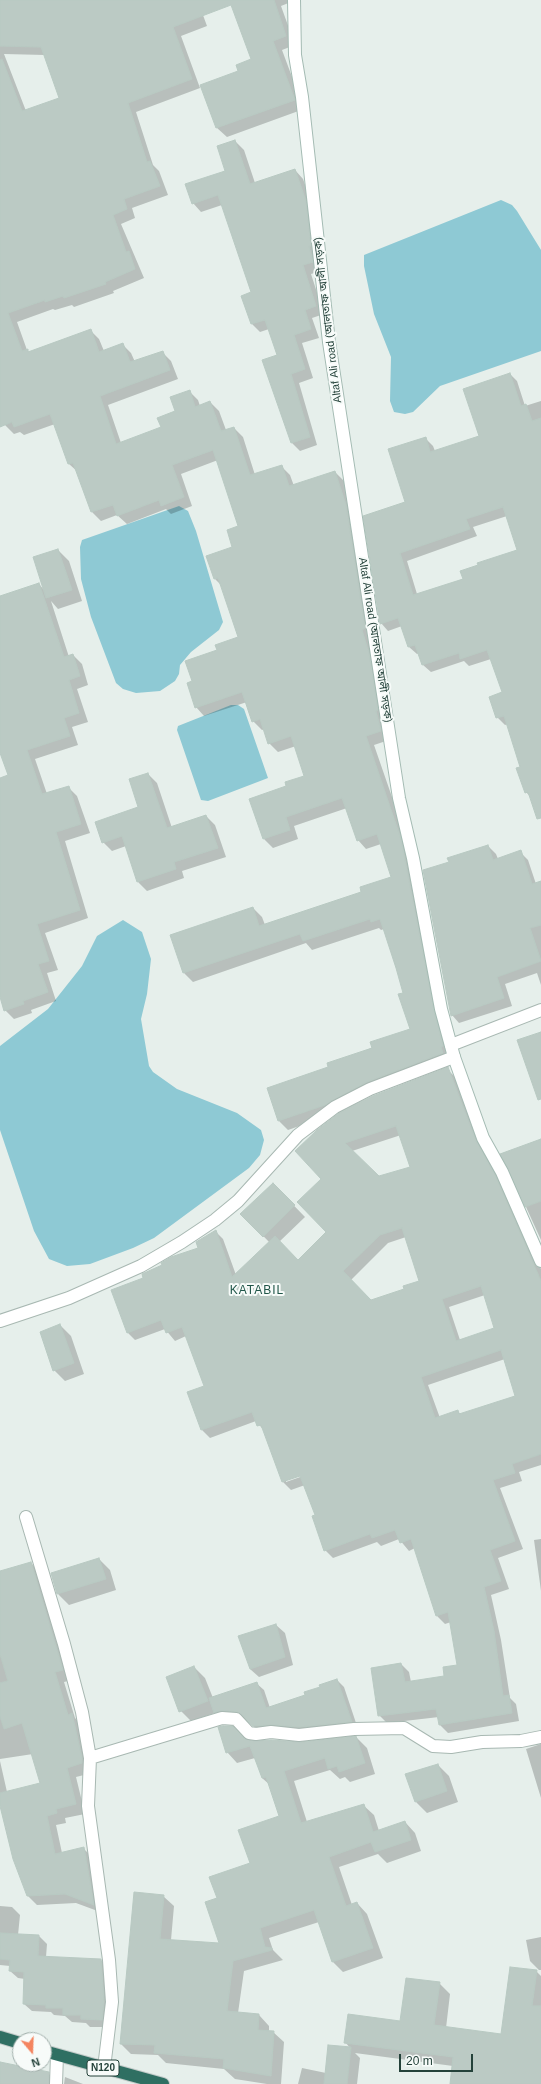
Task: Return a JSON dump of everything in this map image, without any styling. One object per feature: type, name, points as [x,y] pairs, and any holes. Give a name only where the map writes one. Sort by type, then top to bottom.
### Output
[{"type":"highway","points":[[0,2037],[12,2041]]},
{"type":"highway","name":"N120","points":[[52,2053],[163,2084]]},
{"type":"street","name":"Altaf Ali road (আলতাফ আলী সড়ক)","points":[[294,0],[295,54],[302,97],[329,342],[345,454],[369,592],[399,798],[415,865],[441,1009],[453,1051],[483,1138],[502,1172],[541,1261]]},
{"type":"street","points":[[0,1321],[69,1298],[141,1266],[215,1220],[238,1201],[298,1135],[335,1107],[370,1089],[541,1010]]},
{"type":"street","points":[[26,1517],[82,1712],[90,1758],[91,1768],[87,1786],[88,1806],[109,1960],[112,2002],[104,2068]]},
{"type":"street","points":[[90,1758],[222,1718],[236,1719],[249,1733],[256,1734],[271,1732],[299,1735],[354,1729],[404,1728],[433,1746],[451,1747],[482,1742],[521,1741],[541,1737]]},
{"type":"street","points":[[56,2084],[57,2055]]},
{"type":"water","points":[[501,200],[512,205],[517,211],[541,250],[541,351],[440,386],[413,412],[405,414],[394,412],[390,401],[391,357],[374,314],[364,266],[364,255]]},
{"type":"water","points":[[179,506],[188,511],[196,531],[223,622],[219,630],[191,652],[180,665],[179,674],[175,681],[160,691],[136,693],[123,689],[116,683],[91,617],[81,579],[80,547],[82,540]]},
{"type":"water","points":[[231,705],[238,705],[244,709],[268,778],[208,801],[201,800],[177,730],[178,726]]},
{"type":"water","points":[[123,920],[142,932],[151,959],[147,994],[141,1019],[149,1066],[153,1072],[177,1089],[237,1113],[261,1130],[264,1140],[260,1155],[249,1168],[154,1238],[133,1248],[90,1264],[67,1266],[49,1259],[34,1231],[0,1130],[0,1046],[48,1009],[82,966],[97,936]]},
{"type":"building","points":[[0,0],[274,0],[286,36],[273,41],[295,100],[216,128],[200,85],[238,71],[236,65],[251,59],[231,5],[173,27],[192,79],[128,103],[147,162],[150,161],[160,186],[124,199],[127,209],[113,215],[126,252],[129,251],[135,269],[105,282],[106,284],[64,298],[63,296],[45,302],[45,300],[8,313],[22,351],[28,349],[28,352],[91,329],[99,352],[123,343],[130,362],[163,351],[170,370],[100,396],[116,444],[161,427],[157,418],[175,411],[170,397],[190,390],[195,407],[210,401],[221,431],[234,427],[250,475],[282,465],[289,486],[335,471],[346,505],[365,628],[362,630],[369,653],[378,710],[376,711],[381,731],[366,736],[401,839],[434,1010],[443,1046],[441,1047],[443,1053],[367,1082],[325,1105],[278,1121],[267,1088],[328,1067],[327,1063],[372,1048],[370,1042],[410,1029],[398,994],[403,993],[380,919],[371,922],[370,919],[303,941],[300,934],[183,973],[170,935],[253,907],[259,926],[361,892],[360,887],[391,877],[377,834],[357,841],[342,798],[286,817],[290,830],[263,839],[249,799],[286,786],[285,782],[304,776],[291,736],[268,744],[260,719],[252,722],[242,692],[195,708],[187,683],[192,681],[185,661],[217,650],[215,645],[238,637],[218,578],[214,579],[206,556],[232,547],[227,530],[238,526],[213,450],[172,465],[184,497],[161,506],[159,500],[117,516],[113,505],[91,512],[73,463],[68,464],[50,414],[14,427],[12,422],[0,427],[0,60],[2,59],[22,111],[59,98],[41,47],[0,46]]},
{"type":"building","points":[[235,140],[250,184],[295,169],[306,201],[311,246],[309,246],[313,262],[303,265],[316,306],[305,310],[311,329],[294,335],[305,369],[291,374],[310,437],[291,443],[262,360],[277,355],[265,320],[251,324],[241,296],[251,292],[218,195],[192,204],[185,184],[225,171],[217,146]]},
{"type":"building","points":[[510,373],[521,406],[526,404],[532,421],[541,418],[541,818],[537,819],[528,792],[525,793],[516,768],[520,767],[504,716],[496,718],[489,697],[502,692],[487,650],[460,659],[459,653],[422,665],[415,645],[408,647],[398,618],[380,624],[363,516],[405,502],[388,449],[426,437],[430,452],[479,436],[463,389]],"holes":[[[503,507],[517,550],[477,563],[478,565],[460,571],[463,579],[413,595],[400,553],[470,529],[466,519]]]},
{"type":"building","points":[[58,549],[72,590],[46,598],[33,557]]},
{"type":"building","points":[[39,583],[64,657],[73,654],[80,676],[69,680],[79,713],[64,718],[70,736],[27,750],[42,794],[69,786],[81,824],[56,832],[80,910],[37,924],[49,961],[38,964],[48,992],[23,1001],[24,1004],[4,1011],[0,997],[0,778],[8,775],[0,753],[0,596]]},
{"type":"building","points":[[148,773],[167,828],[206,815],[218,848],[174,862],[176,869],[137,882],[122,836],[102,843],[95,822],[138,807],[129,779]]},
{"type":"building","points":[[488,845],[493,860],[521,850],[532,884],[541,881],[541,925],[530,928],[541,961],[497,977],[504,998],[451,1016],[423,870],[449,862],[447,858]]},
{"type":"building","points":[[541,1032],[541,1099],[538,1100],[517,1040]]},
{"type":"building","points":[[448,1067],[476,1141],[495,1175],[541,1281],[541,1454],[512,1464],[515,1473],[493,1480],[515,1541],[490,1550],[501,1581],[484,1587],[494,1631],[503,1696],[509,1695],[512,1713],[439,1725],[436,1709],[378,1716],[371,1668],[401,1663],[405,1682],[444,1676],[443,1667],[457,1665],[448,1612],[436,1616],[411,1539],[400,1543],[395,1530],[372,1538],[370,1534],[324,1551],[312,1516],[315,1515],[300,1476],[282,1482],[261,1425],[257,1426],[252,1412],[201,1430],[187,1392],[204,1386],[182,1327],[166,1333],[161,1320],[127,1333],[111,1290],[143,1278],[142,1274],[162,1265],[161,1263],[171,1257],[198,1248],[196,1242],[216,1230],[232,1277],[275,1236],[298,1260],[326,1232],[297,1202],[321,1179],[295,1151],[317,1130],[339,1113],[373,1096]],"holes":[[[396,1126],[410,1167],[379,1176],[345,1143]],[[402,1228],[419,1281],[403,1286],[404,1289],[371,1300],[343,1271],[380,1235]],[[481,1286],[494,1328],[456,1341],[442,1299]],[[501,1350],[515,1396],[459,1414],[458,1410],[435,1418],[421,1377]]]},
{"type":"building","points":[[541,1139],[541,1201],[525,1207],[500,1154]]},
{"type":"building","points":[[273,1183],[295,1205],[263,1237],[240,1214]]},
{"type":"building","points":[[60,1324],[74,1363],[53,1371],[40,1332]]},
{"type":"building","points":[[99,1558],[106,1579],[57,1594],[51,1573]]},
{"type":"building","points":[[31,1562],[63,1670],[55,1672],[68,1715],[72,1713],[82,1758],[82,1763],[67,1768],[76,1804],[56,1809],[57,1813],[47,1816],[55,1854],[84,1847],[94,1905],[65,1894],[27,1896],[13,1859],[0,1806],[0,1793],[40,1783],[22,1723],[4,1729],[0,1716],[0,1683],[8,1681],[0,1654],[0,1571]]},
{"type":"building","points":[[276,1624],[285,1657],[250,1669],[238,1636]]},
{"type":"building","points":[[194,1666],[208,1701],[179,1712],[166,1677]]},
{"type":"building","points":[[337,1679],[352,1722],[299,1727],[272,1725],[253,1726],[237,1712],[222,1711],[214,1713],[209,1698],[257,1682],[266,1708],[305,1695],[304,1692],[320,1687],[319,1685]]},
{"type":"building","points":[[233,1726],[244,1738],[255,1741],[271,1740],[300,1742],[356,1736],[365,1763],[339,1772],[337,1766],[328,1769],[325,1758],[284,1771],[301,1823],[364,1804],[373,1832],[405,1821],[411,1840],[375,1852],[371,1842],[329,1857],[346,1906],[357,1902],[373,1948],[332,1962],[314,1910],[260,1928],[265,1947],[272,1948],[272,1950],[233,1961],[227,2011],[259,2014],[258,2030],[274,2031],[271,2076],[223,2068],[224,2059],[154,2053],[155,2045],[120,2044],[134,1892],[164,1895],[160,1939],[219,1943],[205,1902],[217,1898],[209,1877],[250,1863],[238,1830],[279,1816],[266,1777],[262,1778],[250,1746],[226,1753],[218,1727]]},
{"type":"building","points":[[438,1764],[447,1791],[415,1802],[405,1774]]},
{"type":"building","points":[[0,1933],[39,1935],[38,1956],[101,1959],[104,2002],[102,2020],[81,2019],[81,2015],[63,2015],[63,2008],[46,2008],[46,2005],[23,2004],[24,1972],[9,1971],[10,1960],[0,1959]]},
{"type":"building","points":[[510,1967],[537,1970],[532,2006],[541,2006],[541,2084],[450,2084],[453,2057],[344,2043],[348,2014],[400,2021],[406,1978],[440,1982],[434,2025],[501,2034]]},
{"type":"building","points":[[328,2045],[351,2047],[347,2084],[324,2084]]},
{"type":"building","points":[[0,2062],[12,2064],[12,2072],[49,2072],[49,2084],[0,2084]]},
{"type":"district","name":"KATABIL","points":[[257,1291]]}]
